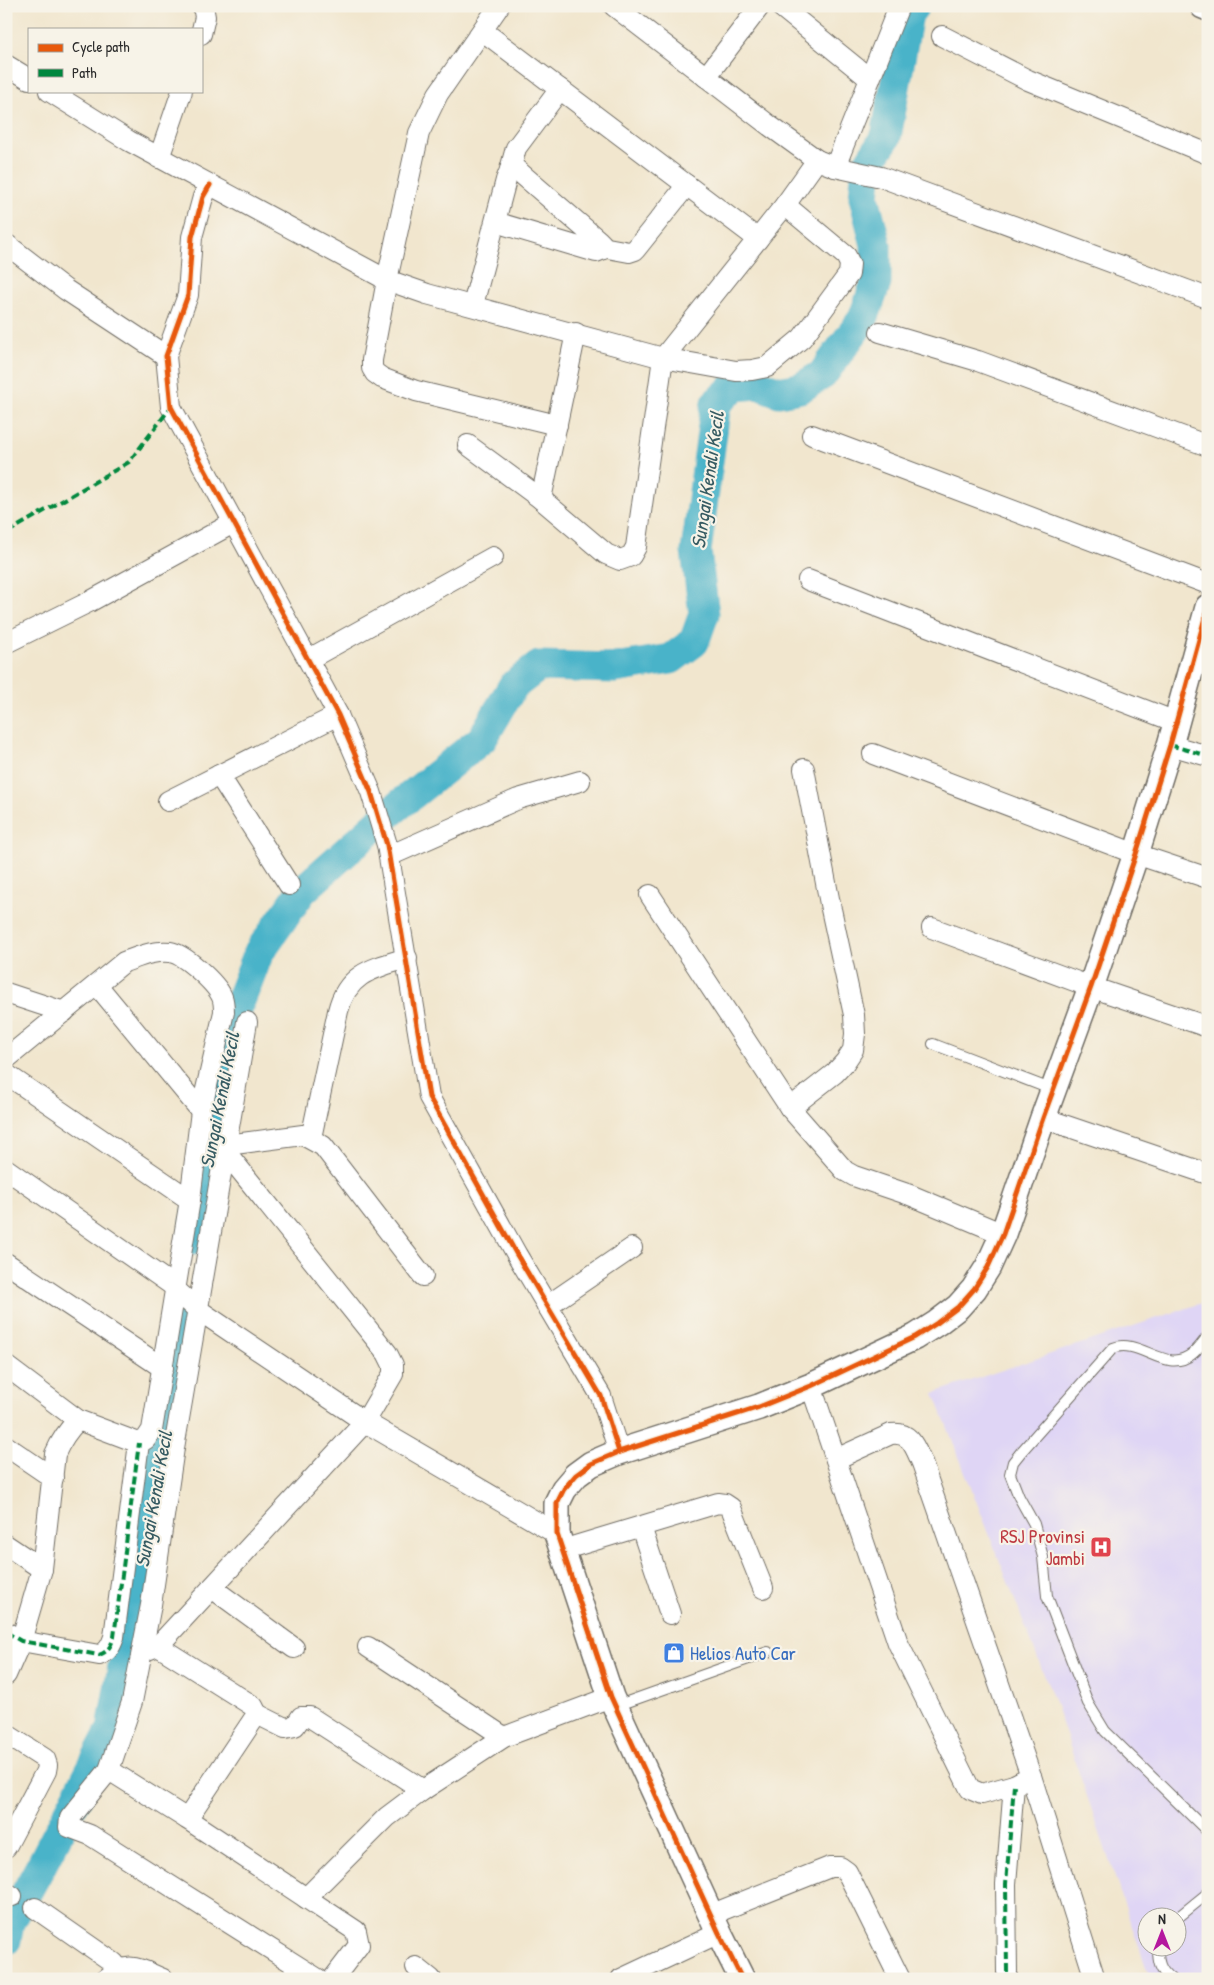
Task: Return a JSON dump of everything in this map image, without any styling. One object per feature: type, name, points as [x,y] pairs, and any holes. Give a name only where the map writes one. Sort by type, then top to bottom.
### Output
[{"type":"street","points":[[202,30],[205,17],[203,6]]},
{"type":"street","points":[[499,6],[438,94],[419,133],[387,280],[372,368],[382,378],[416,391],[557,425]]},
{"type":"street","points":[[614,6],[637,13],[706,77],[826,164],[881,177],[1208,298]]},
{"type":"street","points":[[706,77],[760,6]]},
{"type":"street","points":[[780,6],[870,79]]},
{"type":"street","points":[[468,445],[542,500],[613,558],[624,559],[634,554],[663,358],[785,205],[826,164],[870,79],[899,6]]},
{"type":"street","points":[[1204,6],[1208,8]]},
{"type":"street","points":[[483,31],[758,239]]},
{"type":"street","points":[[942,36],[1028,80],[1208,154]]},
{"type":"street","points":[[6,64],[28,78]]},
{"type":"street","points":[[473,305],[516,148],[560,89]]},
{"type":"street","points":[[51,92],[129,142],[387,280],[427,294],[663,358],[736,371],[767,367],[802,338],[849,274],[850,264],[846,256],[785,205]]},
{"type":"street","points":[[159,158],[182,92]]},
{"type":"street","points":[[510,170],[518,170],[598,240],[602,247],[629,252],[635,250],[687,185]]},
{"type":"street","points":[[210,185],[203,197],[192,237],[188,295],[166,356],[171,407],[309,659],[338,715],[371,792],[388,850],[429,1098],[547,1306],[601,1396],[619,1452]]},
{"type":"street","points":[[495,222],[596,252],[602,250],[602,247]]},
{"type":"street","points":[[6,244],[66,290],[166,356]]},
{"type":"street","points":[[880,332],[978,361],[1208,446]]},
{"type":"street","points":[[542,500],[576,333]]},
{"type":"street","points":[[812,435],[1208,584]]},
{"type":"street","points":[[6,643],[89,602],[234,522]]},
{"type":"street","points":[[309,659],[493,557]]},
{"type":"street","points":[[808,580],[1173,733],[1208,756]]},
{"type":"street","points":[[742,1979],[613,1702],[559,1542],[557,1503],[564,1489],[576,1475],[591,1464],[619,1452],[759,1407],[811,1386],[915,1337],[958,1307],[974,1288],[988,1267],[1003,1234],[1091,987],[1136,854],[1173,733],[1208,607]]},
{"type":"street","points":[[168,801],[338,715]]},
{"type":"street","points":[[873,754],[1136,854],[1208,878]]},
{"type":"street","points":[[790,1108],[835,1073],[845,1062],[852,1050],[855,1034],[854,1015],[804,769]]},
{"type":"street","points":[[219,775],[289,885]]},
{"type":"street","points":[[388,850],[518,799],[580,781]]},
{"type":"street","points":[[650,895],[790,1108],[845,1171],[854,1176],[910,1195],[1003,1234]]},
{"type":"street","points":[[932,928],[1091,987],[1208,1027]]},
{"type":"street","points":[[6,1059],[124,962],[145,955],[172,952],[180,956],[213,983],[222,997],[224,1012],[201,1111],[190,1200],[186,1298],[151,1604],[150,1649],[108,1770],[70,1818],[69,1827],[90,1835],[318,1979]]},
{"type":"street","points":[[311,1138],[338,1011],[344,993],[352,983],[372,968],[407,958]]},
{"type":"street","points":[[97,985],[201,1111]]},
{"type":"street","points":[[6,993],[64,1012]]},
{"type":"street","points":[[6,1366],[78,1420],[139,1442],[146,1439],[152,1430],[163,1368],[186,1298],[226,1148],[247,1022]]},
{"type":"street","points":[[6,1074],[190,1200]]},
{"type":"street","points":[[1043,1118],[1208,1174]]},
{"type":"street","points":[[226,1148],[304,1135],[311,1138],[323,1146],[423,1276]]},
{"type":"street","points":[[150,1649],[212,1588],[365,1422],[393,1374],[393,1365],[380,1346],[226,1148]]},
{"type":"street","points":[[6,1169],[186,1298],[365,1422],[559,1542],[640,1526],[718,1503],[725,1504],[731,1508],[763,1588]]},
{"type":"street","points":[[547,1306],[632,1248]]},
{"type":"street","points":[[6,1263],[163,1368]]},
{"type":"street","points":[[811,1386],[898,1643],[970,1789],[982,1794],[1022,1780]]},
{"type":"street","points":[[6,1675],[14,1637],[42,1569],[55,1454],[68,1430],[78,1420]]},
{"type":"street","points":[[836,1460],[891,1434],[898,1433],[912,1440],[925,1472],[1022,1780],[1095,1979]]},
{"type":"street","points":[[14,1637],[99,1655],[105,1653],[111,1646],[114,1637],[139,1442]]},
{"type":"street","points":[[6,1446],[53,1478]]},
{"type":"street","points":[[640,1526],[670,1614]]},
{"type":"street","points":[[6,1545],[42,1569]]},
{"type":"street","points":[[212,1588],[294,1648]]},
{"type":"street","points":[[368,1647],[504,1737]]},
{"type":"street","points":[[150,1649],[253,1706],[256,1714],[286,1728],[295,1726],[301,1717],[310,1717],[423,1790]]},
{"type":"street","points":[[306,1898],[387,1818],[423,1790],[504,1737],[613,1702]]},
{"type":"street","points":[[187,1819],[256,1714]]},
{"type":"street","points":[[6,1734],[44,1759],[47,1765],[46,1771],[6,1848]]},
{"type":"street","points":[[108,1770],[187,1819],[356,1931],[359,1937],[359,1945],[333,1979]]},
{"type":"street","points":[[1007,1972],[1006,1884],[1022,1780]]},
{"type":"street","points":[[621,1979],[715,1924],[830,1867],[840,1867],[847,1872],[900,1979]]},
{"type":"street","points":[[35,1908],[114,1963],[110,1975]]},
{"type":"street","points":[[110,1975],[125,1966],[134,1967],[163,1979]]},
{"type":"lane","points":[[933,1044],[1053,1090]]},
{"type":"lane","points":[[1208,1336],[1193,1354],[1181,1360],[1164,1359],[1126,1345],[1113,1348],[1021,1452],[1013,1462],[1010,1474],[1019,1497],[1034,1524],[1043,1557],[1047,1596],[1088,1703],[1105,1732],[1208,1832]]},
{"type":"lane","points":[[613,1702],[768,1652]]},
{"type":"lane","points":[[1186,1912],[1208,1893]]},
{"type":"lane","points":[[1158,1958],[1163,1973],[1171,1979]]},
{"type":"shaded area","name":"RSJ Provinsi Jambi","points":[[1208,1301],[1208,1979],[1150,1979],[1143,1958],[1186,1958],[1186,1908],[1136,1908],[1136,1938],[1054,1700],[934,1393]]},
{"type":"waterway","name":"Sungai Kenali Kecil","points":[[193,1239],[228,1038],[259,952],[302,891],[393,810],[482,739],[513,686],[539,666],[615,668],[671,659],[694,642],[704,614],[696,551],[716,403],[735,386],[758,384],[779,392],[800,388],[822,375],[863,319],[876,283],[876,245],[864,197],[867,166],[886,137],[908,14],[914,6]]},
{"type":"waterway","name":"Sungai Kenali Kecil","points":[[6,1940],[9,1924],[112,1729],[166,1421],[180,1318]]},
{"type":"marked path","points":[[8,532],[129,462],[171,407]]},
{"type":"marked path","points":[[1170,745],[1208,756]]},
{"type":"marked path","points":[[6,1632],[21,1641],[99,1655],[109,1648],[114,1637],[139,1443]]},
{"type":"marked path","points":[[1007,1972],[1006,1884],[1014,1785]]},
{"type":"cycle path","points":[[210,185],[203,197],[192,237],[188,295],[166,356],[171,407],[338,715],[371,792],[387,845],[429,1097],[517,1255],[601,1396],[619,1452]]},
{"type":"cycle path","points":[[742,1979],[611,1697],[557,1534],[557,1503],[564,1489],[576,1475],[591,1464],[619,1452],[759,1407],[811,1386],[915,1337],[958,1307],[974,1289],[988,1267],[1003,1234],[1091,987],[1136,854],[1170,745],[1208,607]]},
{"type":"place","name":"RSJ Provinsi Jambi","points":[[1101,1547]]},
{"type":"place","name":"Helios Auto Car","points":[[674,1653]]}]
